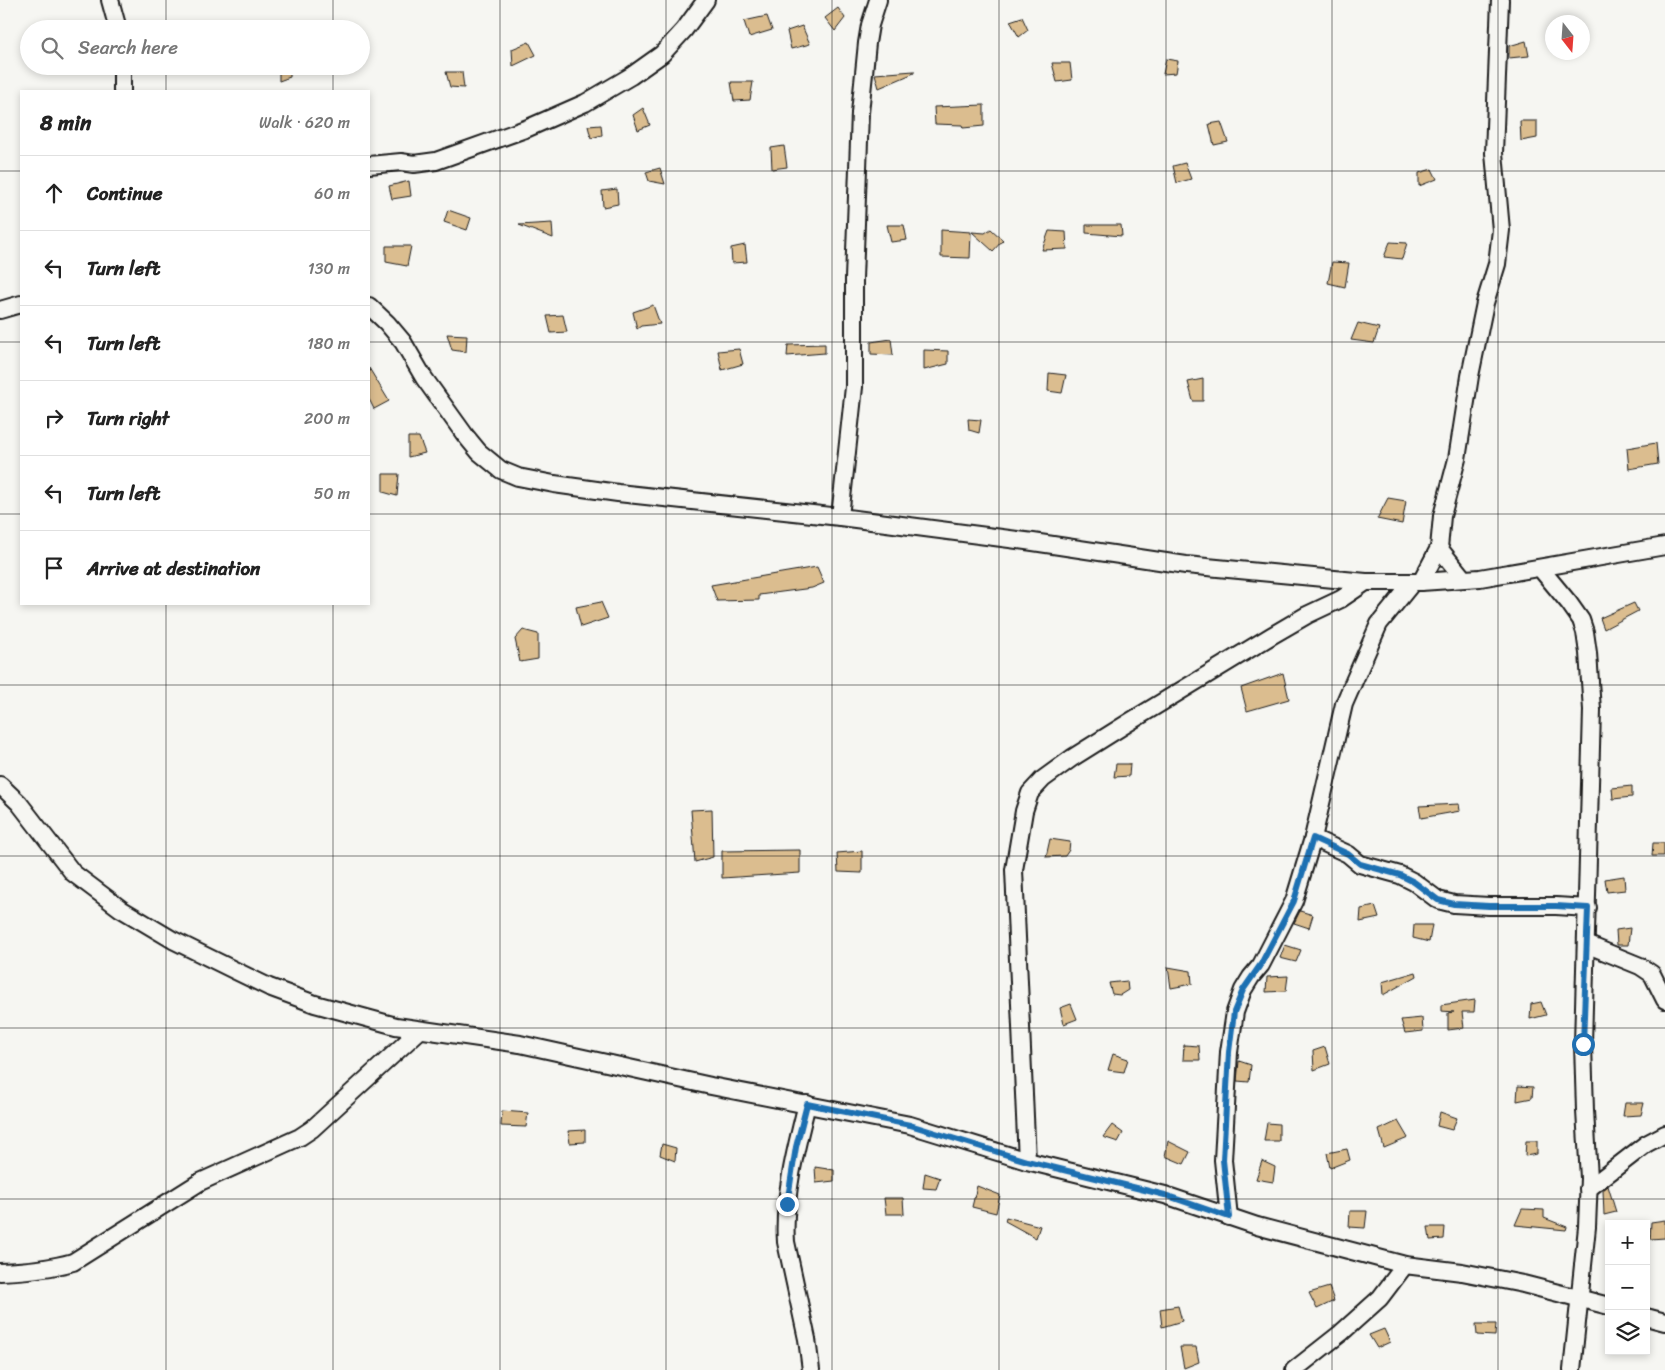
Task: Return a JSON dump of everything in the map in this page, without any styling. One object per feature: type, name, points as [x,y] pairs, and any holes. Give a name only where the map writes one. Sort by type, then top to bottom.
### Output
[{"type":"street","points":[[110,0],[116,20]]},
{"type":"street","points":[[370,165],[401,162],[414,164],[436,161],[528,128],[585,103],[631,76],[662,54],[684,30],[706,0]]},
{"type":"street","points":[[840,517],[854,387],[854,279],[860,113],[867,43],[870,25],[878,0]]},
{"type":"street","points":[[1229,1217],[1223,1160],[1229,1052],[1234,1012],[1243,990],[1261,964],[1294,901],[1313,838],[1344,704],[1379,624],[1417,582],[1439,548],[1442,516],[1457,459],[1484,303],[1497,264],[1501,230],[1494,153],[1500,0]]},
{"type":"street","points":[[122,75],[122,90]]},
{"type":"street","points":[[0,310],[20,304]]},
{"type":"street","points":[[370,307],[387,323],[402,342],[424,378],[479,452],[501,470],[518,477],[554,484],[784,513],[840,517],[1033,542],[1186,565],[1366,582],[1417,582],[1507,574],[1665,546]]},
{"type":"street","points":[[1439,548],[1464,578]]},
{"type":"street","points":[[1540,568],[1581,620],[1588,653],[1592,710],[1583,1044],[1588,1189],[1587,1226],[1572,1370]]},
{"type":"street","points":[[1027,1161],[1014,870],[1024,811],[1030,793],[1043,779],[1072,758],[1124,725],[1271,636],[1341,599],[1366,582]]},
{"type":"street","points":[[0,785],[20,804],[73,873],[121,909],[173,940],[269,987],[315,1004],[396,1026],[520,1044],[711,1086],[910,1125],[1027,1161],[1165,1195],[1257,1226],[1404,1265],[1462,1272],[1523,1284],[1605,1305]]},
{"type":"street","points":[[1313,838],[1348,854],[1360,864],[1400,875],[1414,882],[1438,900],[1454,904],[1489,906],[1588,908]]},
{"type":"street","points":[[1586,944],[1640,966],[1652,974],[1665,1000]]},
{"type":"street","points":[[0,1272],[25,1272],[52,1268],[73,1262],[200,1182],[300,1137],[312,1129],[420,1030]]},
{"type":"street","points":[[807,1104],[796,1147],[785,1227],[786,1242],[807,1339],[811,1370]]},
{"type":"street","points":[[1588,1189],[1646,1144],[1665,1134]]},
{"type":"street","points":[[1294,1370],[1341,1333],[1380,1298],[1404,1265]]},
{"type":"street","points":[[1650,1318],[1665,1322]]},
{"type":"building","points":[[838,8],[845,18],[835,31],[825,18]]},
{"type":"building","points":[[767,16],[772,30],[749,37],[744,21]]},
{"type":"building","points":[[1022,17],[1028,30],[1019,37],[1010,21]]},
{"type":"building","points":[[802,26],[810,44],[791,49],[787,31]]},
{"type":"building","points":[[1526,41],[1529,56],[1509,58],[1509,46]]},
{"type":"building","points":[[529,42],[536,55],[513,66],[512,49]]},
{"type":"building","points":[[1166,59],[1178,61],[1176,73],[1163,74]]},
{"type":"building","points":[[1052,63],[1070,63],[1072,80],[1057,82]]},
{"type":"building","points":[[914,71],[914,73],[879,88],[875,74]]},
{"type":"building","points":[[446,72],[462,72],[464,88],[450,87]]},
{"type":"building","points":[[279,75],[290,75],[290,77],[279,81]]},
{"type":"building","points":[[731,82],[753,82],[750,100],[734,101]]},
{"type":"building","points":[[984,105],[984,126],[963,128],[962,125],[935,124],[934,107]]},
{"type":"building","points":[[643,108],[650,125],[638,130],[633,115]]},
{"type":"building","points":[[1520,121],[1537,121],[1537,138],[1521,141]]},
{"type":"building","points":[[1221,122],[1228,142],[1214,145],[1209,124]]},
{"type":"building","points":[[601,125],[602,135],[591,138],[588,126]]},
{"type":"building","points":[[784,146],[787,167],[772,169],[771,148]]},
{"type":"building","points":[[1185,163],[1191,179],[1177,183],[1173,166]]},
{"type":"building","points":[[660,168],[665,184],[649,181],[646,172]]},
{"type":"building","points":[[1432,169],[1437,179],[1419,186],[1419,173]]},
{"type":"building","points":[[409,181],[411,196],[392,199],[389,186]]},
{"type":"building","points":[[617,189],[618,204],[603,207],[602,191]]},
{"type":"building","points":[[448,210],[471,218],[467,230],[444,222]]},
{"type":"building","points":[[552,223],[553,238],[519,225]]},
{"type":"building","points":[[887,225],[904,225],[907,240],[891,242]]},
{"type":"building","points":[[1086,225],[1121,225],[1122,236],[1086,233]]},
{"type":"building","points":[[991,229],[1003,240],[993,251],[972,232],[985,233]]},
{"type":"building","points":[[941,230],[971,232],[970,258],[941,257]]},
{"type":"building","points":[[1049,231],[1066,232],[1067,249],[1042,250]]},
{"type":"building","points":[[1390,242],[1407,243],[1402,259],[1384,257]]},
{"type":"building","points":[[745,245],[747,262],[732,263],[731,248]]},
{"type":"building","points":[[386,246],[411,246],[407,266],[386,262]]},
{"type":"building","points":[[1332,262],[1349,263],[1345,287],[1328,283]]},
{"type":"building","points":[[653,305],[660,324],[641,326],[637,329],[633,312]]},
{"type":"building","points":[[563,315],[567,332],[551,333],[547,316]]},
{"type":"building","points":[[1358,323],[1379,328],[1374,343],[1351,340]]},
{"type":"building","points":[[447,334],[467,335],[466,352],[452,350]]},
{"type":"building","points":[[891,339],[893,355],[871,354],[871,342]]},
{"type":"building","points":[[825,344],[825,353],[787,356],[788,345]]},
{"type":"building","points":[[739,349],[743,364],[722,370],[718,351]]},
{"type":"building","points":[[924,350],[948,351],[948,364],[924,370]]},
{"type":"building","points":[[370,370],[389,401],[374,409],[370,401]]},
{"type":"building","points":[[1049,373],[1066,375],[1062,393],[1048,391]]},
{"type":"building","points":[[1203,379],[1203,401],[1193,401],[1188,382]]},
{"type":"building","points":[[968,419],[981,420],[979,433],[969,430]]},
{"type":"building","points":[[408,437],[419,437],[425,453],[408,457]]},
{"type":"building","points":[[1656,443],[1658,464],[1629,469],[1627,448]]},
{"type":"building","points":[[383,474],[399,474],[397,496],[383,492]]},
{"type":"building","points":[[1388,498],[1406,501],[1402,524],[1377,519]]},
{"type":"building","points":[[817,567],[824,583],[812,588],[759,595],[759,600],[717,601],[711,585]]},
{"type":"building","points":[[601,602],[608,618],[581,627],[576,607]]},
{"type":"building","points":[[1634,603],[1638,611],[1604,629],[1600,618]]},
{"type":"building","points":[[523,630],[538,634],[538,659],[520,662],[515,639]]},
{"type":"building","points":[[1283,673],[1289,699],[1247,711],[1241,688]]},
{"type":"building","points":[[1116,764],[1130,764],[1129,776],[1114,777]]},
{"type":"building","points":[[1632,786],[1632,797],[1613,799],[1612,788]]},
{"type":"building","points":[[1459,804],[1460,811],[1421,818],[1419,806]]},
{"type":"building","points":[[712,809],[713,857],[695,862],[691,810]]},
{"type":"building","points":[[1050,839],[1070,842],[1069,850],[1065,856],[1046,857]]},
{"type":"building","points":[[1653,843],[1664,843],[1664,856],[1652,856]]},
{"type":"building","points":[[800,850],[800,873],[722,878],[722,851]]},
{"type":"building","points":[[862,851],[862,873],[838,872],[837,853]]},
{"type":"building","points":[[1624,876],[1625,890],[1607,892],[1605,879]]},
{"type":"building","points":[[1375,906],[1379,918],[1360,922],[1361,909]]},
{"type":"building","points":[[1300,911],[1313,915],[1309,928],[1294,923]]},
{"type":"building","points":[[1414,925],[1432,925],[1429,942],[1413,938]]},
{"type":"building","points":[[1630,928],[1628,945],[1617,945],[1616,930]]},
{"type":"building","points":[[1285,945],[1301,950],[1296,962],[1280,958]]},
{"type":"building","points":[[1168,967],[1191,971],[1192,984],[1171,988]]},
{"type":"building","points":[[1416,972],[1417,976],[1383,995],[1382,982]]},
{"type":"building","points":[[1288,976],[1286,991],[1266,992],[1267,977]]},
{"type":"building","points":[[1127,981],[1128,990],[1120,995],[1112,994],[1109,983]]},
{"type":"building","points":[[1475,1000],[1474,1012],[1462,1012],[1464,1028],[1448,1030],[1448,1013],[1454,1012],[1441,1011],[1441,1005]]},
{"type":"building","points":[[1541,1002],[1546,1015],[1530,1019],[1531,1004]]},
{"type":"building","points":[[1071,1004],[1077,1019],[1064,1024],[1060,1008]]},
{"type":"building","points":[[1422,1018],[1423,1031],[1405,1033],[1401,1020]]},
{"type":"building","points":[[1184,1045],[1199,1046],[1200,1060],[1183,1060]]},
{"type":"building","points":[[1325,1047],[1330,1064],[1314,1070],[1313,1051]]},
{"type":"building","points":[[1113,1054],[1128,1059],[1124,1072],[1108,1070]]},
{"type":"building","points":[[1239,1061],[1251,1065],[1249,1082],[1237,1081]]},
{"type":"building","points":[[1518,1086],[1533,1087],[1532,1098],[1517,1101]]},
{"type":"building","points":[[1625,1103],[1644,1103],[1641,1115],[1623,1116]]},
{"type":"building","points":[[502,1111],[528,1113],[526,1127],[501,1126]]},
{"type":"building","points":[[1440,1112],[1457,1118],[1452,1130],[1437,1126]]},
{"type":"building","points":[[1398,1121],[1408,1138],[1384,1148],[1379,1130]]},
{"type":"building","points":[[1267,1123],[1279,1124],[1279,1141],[1264,1141]]},
{"type":"building","points":[[1112,1125],[1123,1133],[1118,1142],[1103,1137]]},
{"type":"building","points":[[585,1130],[585,1142],[570,1143],[568,1131]]},
{"type":"building","points":[[1168,1141],[1190,1152],[1184,1164],[1165,1156]]},
{"type":"building","points":[[1526,1141],[1537,1141],[1537,1154],[1525,1156]]},
{"type":"building","points":[[662,1144],[676,1148],[675,1161],[660,1155]]},
{"type":"building","points":[[1347,1149],[1350,1160],[1330,1168],[1327,1153]]},
{"type":"building","points":[[1262,1161],[1275,1167],[1273,1182],[1256,1179]]},
{"type":"building","points":[[815,1167],[834,1170],[834,1181],[816,1183]]},
{"type":"building","points":[[925,1173],[940,1178],[936,1189],[923,1188]]},
{"type":"building","points":[[977,1186],[1000,1195],[996,1213],[972,1207]]},
{"type":"building","points":[[1608,1186],[1616,1212],[1604,1215],[1603,1190]]},
{"type":"building","points":[[884,1198],[903,1198],[904,1214],[886,1214]]},
{"type":"building","points":[[1522,1209],[1544,1210],[1544,1218],[1567,1227],[1566,1230],[1515,1225]]},
{"type":"building","points":[[1350,1211],[1367,1211],[1365,1228],[1349,1227]]},
{"type":"building","points":[[1006,1217],[1040,1226],[1036,1238],[1005,1221]]},
{"type":"building","points":[[1665,1220],[1665,1238],[1650,1239],[1651,1222]]},
{"type":"building","points":[[1428,1227],[1445,1227],[1444,1239],[1430,1240]]},
{"type":"building","points":[[1329,1287],[1334,1301],[1317,1309],[1309,1293]]},
{"type":"building","points":[[1178,1306],[1182,1321],[1162,1327],[1160,1309]]},
{"type":"building","points":[[1476,1324],[1496,1324],[1495,1336],[1477,1335]]},
{"type":"building","points":[[1384,1329],[1390,1342],[1377,1348],[1369,1335]]},
{"type":"building","points":[[1180,1347],[1196,1347],[1199,1362],[1184,1368]]},
{"type":"route","points":[[787,1204],[796,1147],[807,1104],[910,1125],[1027,1161],[1165,1195],[1229,1217],[1223,1160],[1224,1114],[1234,1012],[1243,990],[1272,945],[1294,901],[1313,838],[1348,854],[1360,864],[1400,875],[1414,882],[1438,900],[1454,904],[1489,906],[1588,908],[1583,1044]]}]
